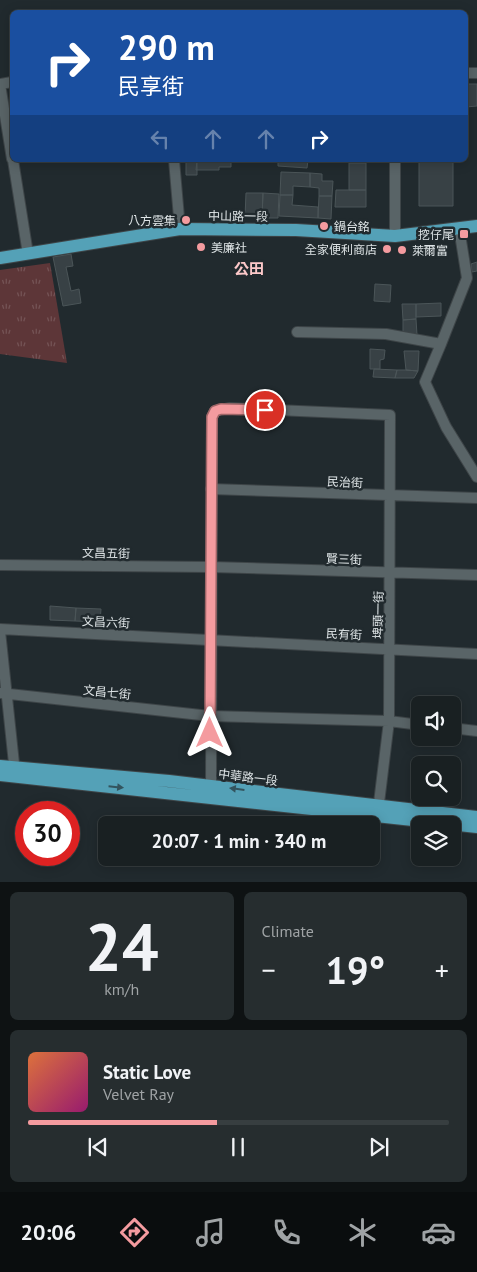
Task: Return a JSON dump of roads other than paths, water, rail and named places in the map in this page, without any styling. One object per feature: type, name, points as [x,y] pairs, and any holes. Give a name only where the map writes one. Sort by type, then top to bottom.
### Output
[{"type":"main road","name":"中山路一段","points":[[0,258],[180,229],[296,230],[395,236],[477,226]]},
{"type":"main road","points":[[0,766],[15,772]]},
{"type":"main road","points":[[0,775],[15,772]]},
{"type":"main road","name":"中華路一段","points":[[15,772],[378,810],[477,818]]},
{"type":"main road","name":"中華路一段","points":[[378,810],[477,827]]},
{"type":"street","points":[[0,84],[10,142]]},
{"type":"street","points":[[13,162],[28,254]]},
{"type":"street","points":[[174,162],[180,229]]},
{"type":"street","points":[[395,162],[395,236]]},
{"type":"street","points":[[459,228],[467,278],[425,382],[446,427],[477,477]]},
{"type":"street","points":[[297,332],[386,334],[441,344]]},
{"type":"street","name":"埤頭一街","points":[[211,489],[212,417],[215,411],[221,409],[390,415],[391,572],[388,721],[378,810]]},
{"type":"street","points":[[211,489],[211,792]]},
{"type":"street","name":"民治街","points":[[211,489],[390,497],[477,498]]},
{"type":"street","name":"文昌五街","points":[[0,565],[211,567]]},
{"type":"street","name":"賢三街","points":[[211,567],[477,575]]},
{"type":"street","points":[[0,630],[3,693],[15,772]]},
{"type":"street","name":"文昌六街","points":[[0,630],[210,641]]},
{"type":"street","name":"民有街","points":[[210,641],[477,654]]},
{"type":"street","name":"文昌七街","points":[[3,693],[210,716],[388,721],[411,724]]},
{"type":"street","points":[[461,729],[477,731]]},
{"type":"place","name":"八方雲集","points":[[186,220]]},
{"type":"place","name":"鍋台銘","points":[[324,226]]},
{"type":"place","name":"挖仔尾","points":[[464,234]]},
{"type":"place","name":"美廉社","points":[[201,247]]},
{"type":"place","name":"全家便利商店","points":[[387,249]]},
{"type":"place","name":"萊爾富","points":[[402,250]]},
{"type":"district","name":"公田","points":[[249,268]]}]
